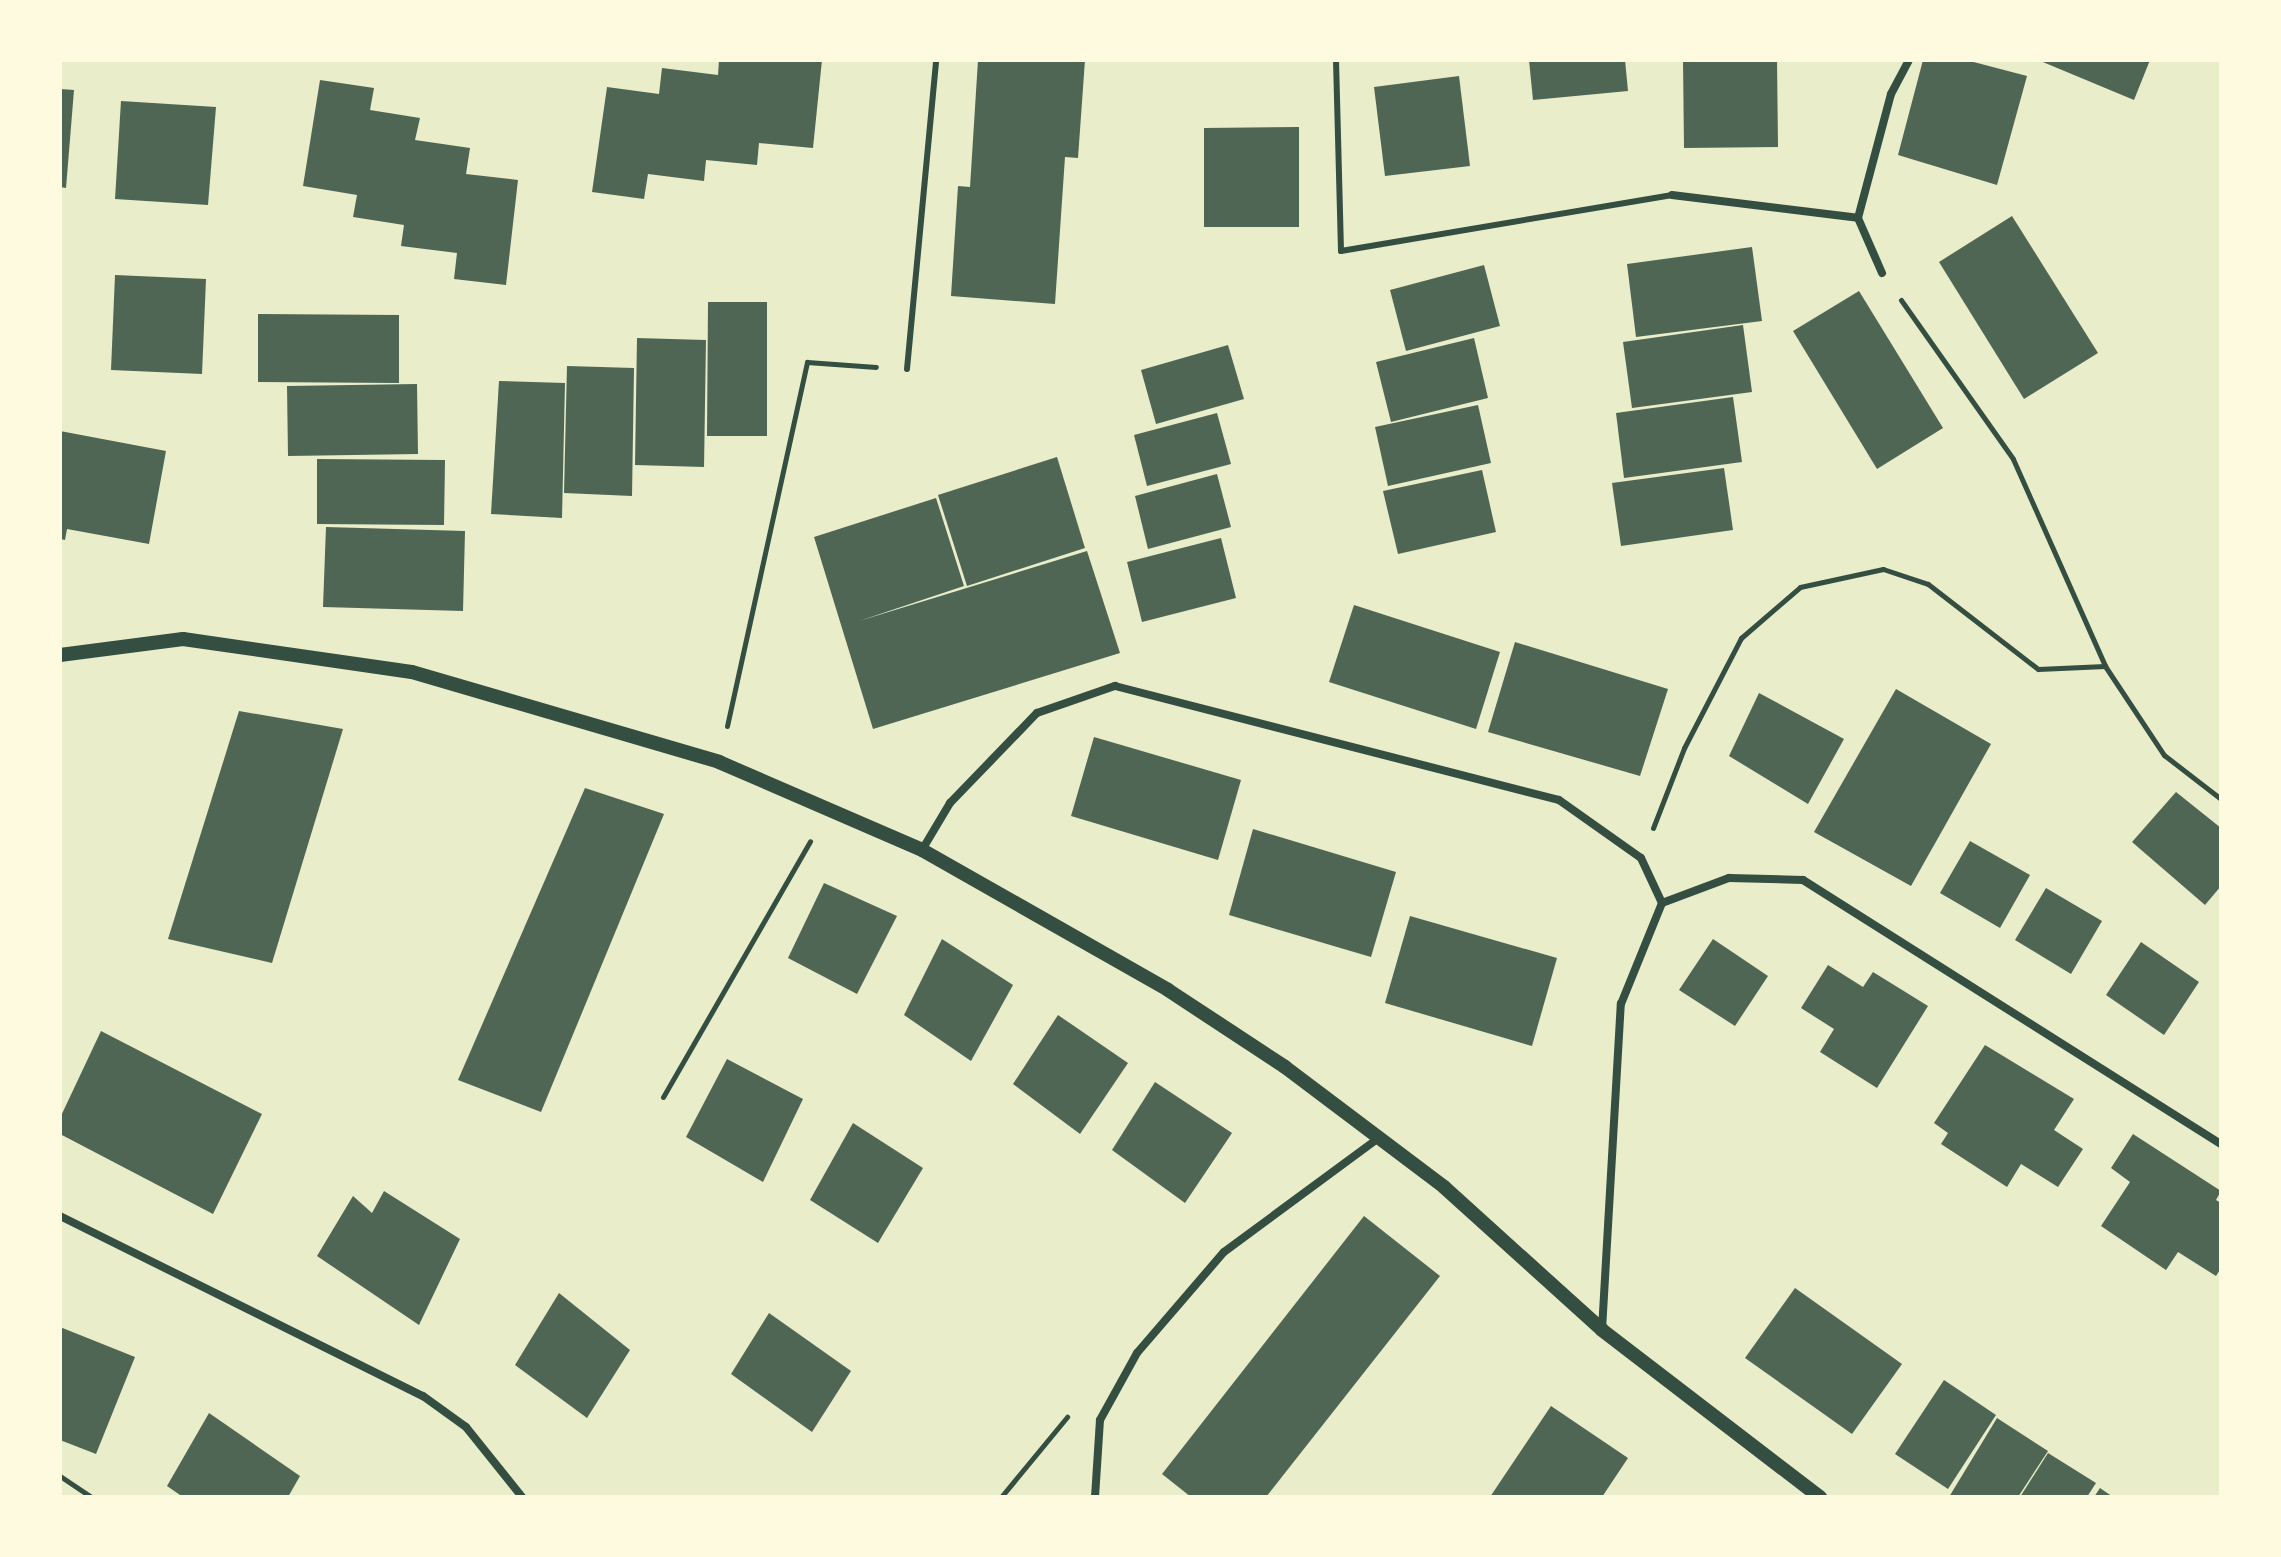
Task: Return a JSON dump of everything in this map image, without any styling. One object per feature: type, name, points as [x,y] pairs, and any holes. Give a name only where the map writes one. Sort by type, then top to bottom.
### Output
[{"type":"street","points":[[1882,273],[1858,218],[1891,94],[1909,60]]},
{"type":"street","points":[[1672,195],[1858,218]]},
{"type":"street","points":[[60,655],[183,639],[412,672],[719,762],[922,850],[1168,990],[1380,1137],[1602,1330],[1820,1497]]},
{"type":"street","points":[[922,850],[950,803],[1037,713],[1115,686],[1559,800],[1641,858],[1662,903],[1621,1004],[1602,1330]]},
{"type":"street","points":[[1662,903],[1729,878],[1803,880],[2221,1144]]},
{"type":"street","points":[[1095,1497],[1100,1420],[1137,1353],[1224,1252],[1380,1137]]},
{"type":"street","points":[[60,1216],[423,1396],[466,1427],[522,1497]]},
{"type":"lane","points":[[907,369],[936,60]]},
{"type":"lane","points":[[1336,60],[1341,251],[1672,195]]},
{"type":"path","points":[[1882,273],[2013,459],[2105,666],[2164,755],[2221,799]]},
{"type":"path","points":[[719,762],[807,362],[907,369]]},
{"type":"path","points":[[1641,858],[1684,748],[1741,638],[1800,587],[1883,569],[1928,584],[2038,669],[2105,666]]},
{"type":"path","points":[[663,1097],[829,809]]},
{"type":"path","points":[[1001,1497],[1065,1417],[1100,1420]]},
{"type":"path","points":[[60,1476],[91,1497]]},
{"type":"building","points":[[719,60],[822,60],[813,148],[759,143],[757,165],[706,160],[704,181],[648,174],[644,199],[592,192],[607,87],[659,94],[662,68],[718,75]]},
{"type":"building","points":[[978,60],[1085,60],[1078,158],[1065,157],[1055,304],[951,296],[958,186],[970,187]]},
{"type":"building","points":[[1529,60],[1625,60],[1628,91],[1533,100]]},
{"type":"building","points":[[1683,60],[1777,60],[1778,147],[1684,148]]},
{"type":"building","points":[[1923,60],[1966,60],[2027,76],[1997,185],[1898,155]]},
{"type":"building","points":[[2038,60],[2150,60],[2134,100]]},
{"type":"building","points":[[1459,76],[1470,166],[1385,176],[1374,87]]},
{"type":"building","points":[[320,80],[374,88],[370,110],[420,118],[415,140],[470,148],[466,174],[518,180],[506,285],[454,279],[457,253],[401,246],[404,225],[353,217],[357,195],[303,186]]},
{"type":"building","points":[[60,89],[74,90],[66,188],[60,187]]},
{"type":"building","points":[[121,101],[216,107],[208,205],[115,199]]},
{"type":"building","points":[[1299,127],[1299,227],[1204,227],[1204,128]]},
{"type":"building","points":[[2012,216],[2098,353],[2024,399],[1939,262]]},
{"type":"building","points":[[1752,247],[1762,321],[1636,337],[1627,264]]},
{"type":"building","points":[[1484,265],[1500,326],[1406,351],[1390,290]]},
{"type":"building","points":[[115,275],[206,279],[202,374],[111,370]]},
{"type":"building","points":[[1859,291],[1943,428],[1877,469],[1793,331]]},
{"type":"building","points":[[708,302],[767,302],[767,436],[707,436]]},
{"type":"building","points":[[258,314],[399,315],[399,383],[258,382]]},
{"type":"building","points":[[1743,325],[1752,392],[1632,408],[1623,342]]},
{"type":"building","points":[[637,338],[706,340],[704,467],[635,465]]},
{"type":"building","points":[[1474,338],[1488,398],[1391,422],[1376,362]]},
{"type":"building","points":[[1228,345],[1244,399],[1156,424],[1141,370]]},
{"type":"building","points":[[567,366],[634,368],[632,496],[564,493]]},
{"type":"building","points":[[499,381],[565,383],[562,518],[491,514]]},
{"type":"building","points":[[417,384],[418,454],[288,456],[287,386]]},
{"type":"building","points":[[1733,397],[1742,462],[1624,478],[1616,413]]},
{"type":"building","points":[[1478,405],[1491,463],[1388,486],[1375,427]]},
{"type":"building","points":[[1217,413],[1231,464],[1147,486],[1134,435]]},
{"type":"building","points":[[60,431],[166,451],[149,544],[67,529],[65,540],[60,539]]},
{"type":"building","points":[[1057,457],[1085,548],[967,586],[938,495]]},
{"type":"building","points":[[317,459],[445,460],[444,525],[317,524]]},
{"type":"building","points":[[1724,468],[1733,530],[1621,546],[1612,483]]},
{"type":"building","points":[[1482,470],[1496,532],[1398,554],[1383,491]]},
{"type":"building","points":[[1217,474],[1231,527],[1148,549],[1135,496]]},
{"type":"building","points":[[936,498],[964,586],[859,621],[1087,551],[1120,653],[873,729],[814,537]]},
{"type":"building","points":[[326,527],[465,531],[463,611],[323,607]]},
{"type":"building","points":[[1221,538],[1236,598],[1142,622],[1127,562]]},
{"type":"building","points":[[1354,605],[1500,652],[1476,729],[1329,682]]},
{"type":"building","points":[[1515,642],[1668,689],[1640,776],[1488,732]]},
{"type":"building","points":[[1896,689],[1991,744],[1911,886],[1814,832]]},
{"type":"building","points":[[1759,693],[1844,739],[1808,804],[1729,756]]},
{"type":"building","points":[[239,711],[343,729],[272,963],[168,939]]},
{"type":"building","points":[[1094,737],[1241,780],[1218,860],[1071,816]]},
{"type":"building","points":[[585,788],[664,814],[541,1112],[458,1080]]},
{"type":"building","points":[[2176,792],[2221,828],[2221,886],[2205,905],[2132,842]]},
{"type":"building","points":[[1253,829],[1396,872],[1371,957],[1229,915]]},
{"type":"building","points":[[1970,841],[2030,875],[2000,928],[1940,893]]},
{"type":"building","points":[[824,883],[897,916],[857,994],[788,958]]},
{"type":"building","points":[[2046,888],[2102,921],[2071,974],[2015,940]]},
{"type":"building","points":[[1410,916],[1557,958],[1532,1046],[1385,1003]]},
{"type":"building","points":[[942,939],[1013,985],[971,1061],[904,1015]]},
{"type":"building","points":[[1713,939],[1768,976],[1735,1026],[1679,990]]},
{"type":"building","points":[[2141,942],[2199,982],[2164,1035],[2106,995]]},
{"type":"building","points":[[1828,965],[1863,987],[1873,972],[1928,1006],[1877,1088],[1820,1052],[1834,1029],[1801,1008]]},
{"type":"building","points":[[1058,1015],[1128,1063],[1080,1134],[1013,1084]]},
{"type":"building","points":[[101,1031],[262,1114],[213,1214],[60,1134],[60,1118]]},
{"type":"building","points":[[1985,1045],[2074,1099],[2054,1130],[2083,1149],[2058,1187],[2021,1164],[2007,1187],[1941,1144],[1948,1133],[1934,1123]]},
{"type":"building","points":[[727,1059],[803,1099],[763,1182],[686,1137]]},
{"type":"building","points":[[1155,1082],[1232,1133],[1185,1203],[1112,1150]]},
{"type":"building","points":[[853,1123],[923,1168],[878,1243],[810,1200]]},
{"type":"building","points":[[2133,1134],[2221,1191],[2216,1200],[2221,1203],[2221,1268],[2216,1276],[2178,1252],[2166,1270],[2101,1226],[2130,1182],[2111,1168]]},
{"type":"building","points":[[384,1191],[460,1239],[419,1325],[317,1256],[353,1196],[372,1213]]},
{"type":"building","points":[[1364,1216],[1440,1276],[1266,1497],[1191,1497],[1162,1474]]},
{"type":"building","points":[[1795,1288],[1902,1364],[1852,1434],[1745,1358]]},
{"type":"building","points":[[559,1293],[630,1350],[587,1418],[515,1365]]},
{"type":"building","points":[[769,1313],[851,1371],[812,1432],[731,1374]]},
{"type":"building","points":[[60,1327],[135,1357],[96,1454],[60,1440]]},
{"type":"building","points":[[1944,1380],[1996,1415],[1948,1489],[1895,1454]]},
{"type":"building","points":[[1551,1406],[1628,1458],[1602,1497],[1490,1497]]},
{"type":"building","points":[[209,1413],[300,1476],[288,1497],[183,1497],[167,1486]]},
{"type":"building","points":[[1997,1418],[2048,1451],[2018,1497],[1949,1497]]},
{"type":"building","points":[[2048,1453],[2096,1483],[2087,1497],[2020,1497]]},
{"type":"building","points":[[2100,1488],[2113,1497],[2094,1497]]}]
